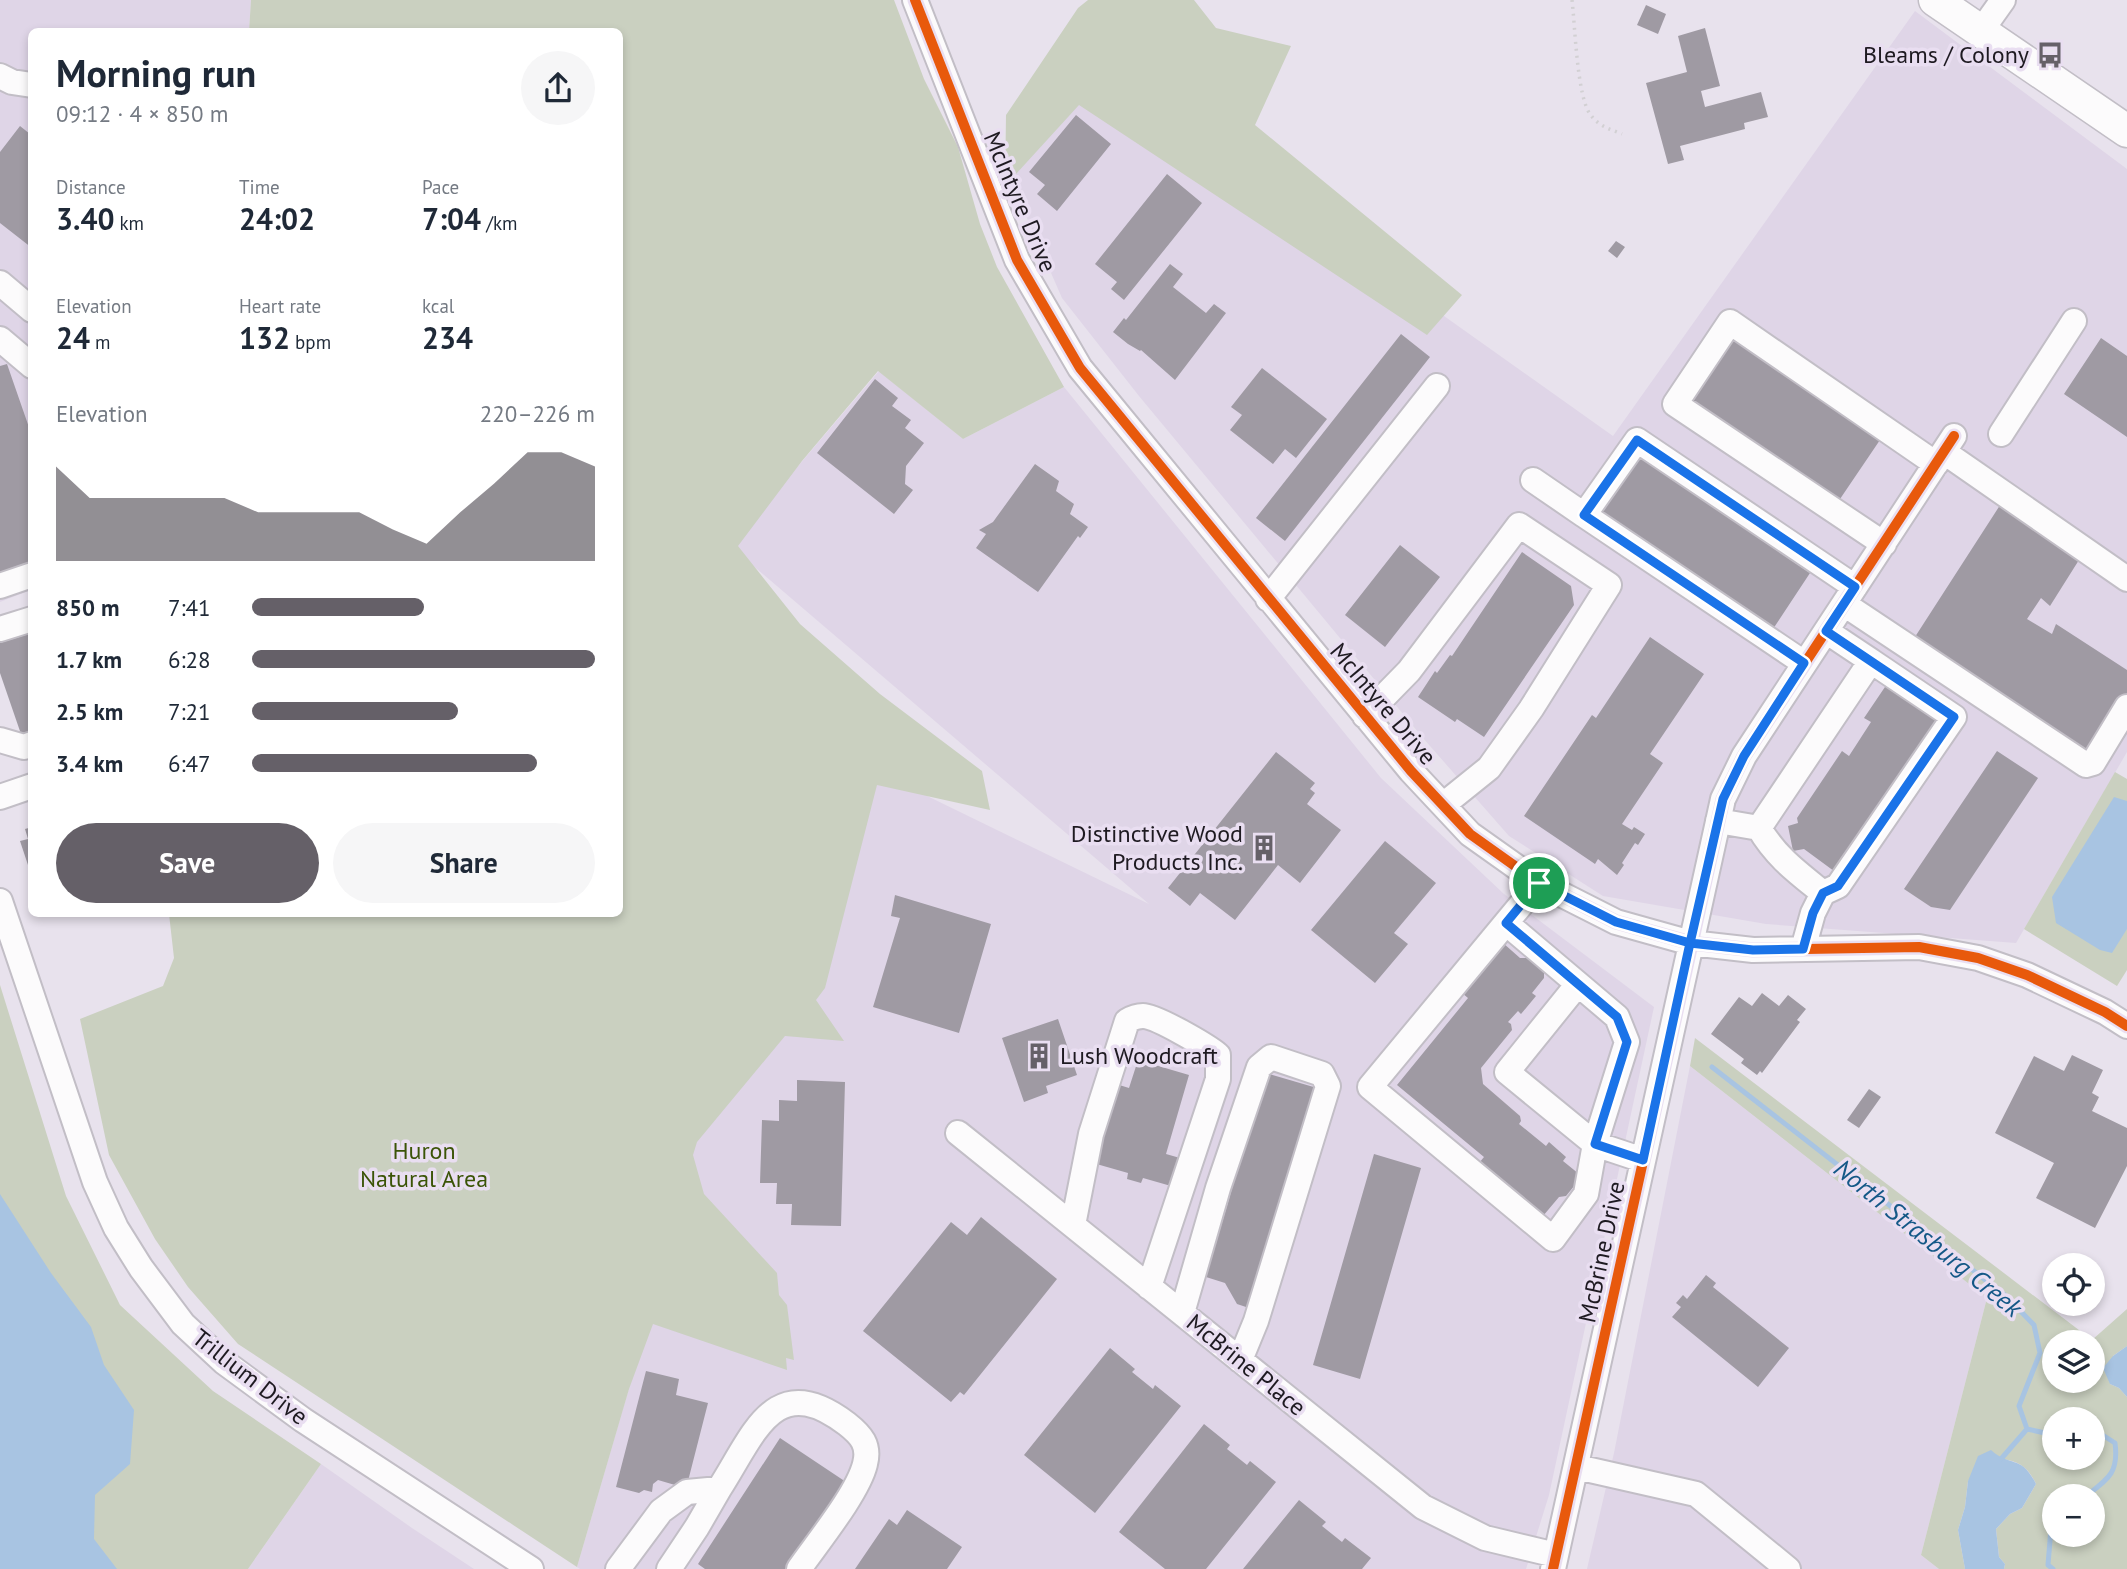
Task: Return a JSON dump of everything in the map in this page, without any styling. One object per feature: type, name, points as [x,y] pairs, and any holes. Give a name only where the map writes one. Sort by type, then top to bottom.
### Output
[{"type":"main road","points":[[1935,0],[2127,131]]},
{"type":"street","name":"McIntyre Drive","points":[[915,0],[1017,260],[1080,368],[1365,716],[1470,834],[1539,883],[1616,922],[1690,943],[1753,950],[1919,947],[1978,958],[2027,975],[2105,1012],[2127,1026]]},
{"type":"street","points":[[1980,31],[2003,0]]},
{"type":"street","points":[[0,283],[28,307]]},
{"type":"street","points":[[2001,434],[2074,321]]},
{"type":"street","points":[[1884,544],[1675,404],[1730,322],[1945,451],[2127,579]]},
{"type":"street","points":[[0,339],[28,363]]},
{"type":"street","points":[[1268,599],[1437,386]]},
{"type":"street","points":[[1584,515],[1637,440],[2086,765],[2093,763],[2127,707]]},
{"type":"street","name":"McBrine Drive","points":[[1554,1562],[1723,799],[1744,756],[1945,451]]},
{"type":"street","points":[[1533,480],[1804,663]]},
{"type":"street","points":[[1365,716],[1409,671],[1519,525],[1609,585],[1531,709],[1489,768],[1443,805]]},
{"type":"street","points":[[0,586],[28,576]]},
{"type":"street","points":[[0,629],[28,620]]},
{"type":"street","points":[[1803,949],[1813,913],[1823,893],[1838,886],[1954,717],[1826,631]]},
{"type":"street","points":[[1759,828],[1871,661]]},
{"type":"street","points":[[0,740],[24,747],[28,746]]},
{"type":"street","points":[[0,797],[28,787]]},
{"type":"street","points":[[1718,821],[1759,828]]},
{"type":"street","points":[[1759,828],[1770,848],[1823,893]]},
{"type":"street","points":[[1506,923],[1617,1017],[1627,1042],[1595,1144],[1586,1194],[1553,1239],[1370,1087],[1539,883]]},
{"type":"street","name":"Trillium Drive","points":[[0,901],[95,1182],[116,1228],[141,1268],[183,1324],[224,1362],[303,1420],[531,1569]]},
{"type":"street","points":[[1578,984],[1507,1072],[1595,1144],[1643,1160]]},
{"type":"street","points":[[1073,1226],[1091,1134],[1127,1021],[1133,1017],[1145,1016],[1208,1046],[1219,1055],[1218,1079],[1150,1287]]},
{"type":"street","points":[[1182,1313],[1218,1188],[1259,1067],[1271,1058],[1322,1074],[1328,1086],[1256,1321],[1240,1360]]},
{"type":"street","name":"McBrine Place","points":[[958,1133],[1423,1507],[1485,1538],[1554,1562]]},
{"type":"street","points":[[669,1569],[767,1414],[788,1403],[810,1402],[830,1410],[860,1434],[867,1447],[865,1464],[857,1483],[799,1569]]},
{"type":"street","points":[[1577,1467],[1696,1494],[1788,1569]]},
{"type":"street","points":[[618,1569],[661,1511],[687,1492],[719,1489]]},
{"type":"path","points":[[1572,0],[1583,93],[1589,113],[1600,125],[1622,134]]},
{"type":"shaded area","points":[[0,0],[251,0],[249,28],[28,28],[28,591],[0,602]]},
{"type":"shaded area","points":[[1915,11],[2127,169],[2127,752],[2016,943],[1766,924],[1603,896],[1509,836],[1423,738],[1139,396],[1062,298],[1002,161],[1088,63],[1613,436]]},
{"type":"shaded area","points":[[879,371],[963,439],[1064,387],[1381,778],[1504,894],[1654,1007],[1549,1495],[1526,1569],[577,1567],[650,1316],[794,1359],[676,1168],[880,773],[1149,904],[730,546]]},
{"type":"shaded area","points":[[1690,1066],[1987,1298],[1921,1555],[1939,1569],[1587,1569],[1614,1453]]},
{"type":"shaded area","points":[[321,1464],[412,1528],[474,1569],[248,1569]]},
{"type":"green space","name":"Huron Natural Area","points":[[251,0],[894,0],[924,79],[958,147],[980,224],[997,267],[1064,387],[963,439],[878,371],[802,461],[738,546],[800,624],[880,694],[982,771],[990,810],[877,785],[825,988],[816,1000],[844,1041],[785,1036],[697,1142],[693,1155],[704,1194],[777,1273],[779,1295],[787,1305],[794,1360],[786,1358],[787,1370],[653,1324],[629,1389],[577,1567],[238,1344],[188,1287],[155,1239],[109,1155],[80,1019],[163,986],[174,958],[169,917],[623,917],[623,28],[249,28]]},
{"type":"green space","points":[[1088,0],[1194,0],[1216,28],[1291,46],[1255,125],[1462,295],[1427,335],[1079,105],[1005,186],[1006,115],[1078,8]]},
{"type":"green space","points":[[2115,772],[2127,779],[2127,970],[2117,986],[2024,929]]},
{"type":"green space","points":[[0,985],[66,1196],[120,1305],[213,1391],[321,1464],[248,1569],[0,1569]]},
{"type":"green space","points":[[1695,1038],[2042,1302],[2042,1316],[2060,1316],[2079,1330],[2042,1330],[2042,1393],[2105,1393],[2103,1330],[2127,1309],[2127,1346],[2113,1356],[2110,1384],[2119,1388],[2127,1397],[2127,1569],[2004,1569],[2005,1564],[1999,1557],[1996,1529],[2010,1514],[2022,1508],[2036,1484],[2022,1466],[2001,1459],[1968,1481],[1965,1507],[1958,1530],[1965,1569],[1939,1569],[1921,1555],[1987,1298],[1690,1066]]},
{"type":"water","points":[[2114,797],[2127,801],[2127,929],[2112,953],[2100,950],[2056,923],[2052,897]]},
{"type":"water","points":[[0,1194],[51,1273],[91,1327],[104,1365],[134,1410],[130,1464],[95,1495],[94,1539],[117,1569],[0,1569]]},
{"type":"water","points":[[2127,1346],[2127,1397],[2119,1388],[2110,1384],[2105,1373],[2105,1366]]},
{"type":"water","points":[[1991,1450],[2020,1465],[2036,1484],[2022,1508],[2010,1514],[1996,1529],[1999,1557],[2005,1564],[2004,1569],[1965,1569],[1958,1530],[1965,1507],[1968,1481],[1978,1456]]},
{"type":"building","points":[[1646,5],[1666,14],[1658,34],[1637,25]]},
{"type":"building","points":[[1705,28],[1720,86],[1701,91],[1705,107],[1761,92],[1768,117],[1744,123],[1745,129],[1680,146],[1684,160],[1668,164],[1646,83],[1687,72],[1678,36]]},
{"type":"building","points":[[1076,115],[1111,144],[1057,211],[1037,194],[1045,185],[1029,172]]},
{"type":"building","points":[[20,126],[28,132],[28,245],[0,223],[0,152]]},
{"type":"building","points":[[1167,174],[1202,203],[1124,300],[1111,289],[1117,282],[1095,264]]},
{"type":"building","points":[[1616,241],[1625,247],[1617,258],[1608,251]]},
{"type":"building","points":[[1170,264],[1183,274],[1173,287],[1206,313],[1214,304],[1226,313],[1175,380],[1141,350],[1113,332],[1124,318],[1126,320]]},
{"type":"building","points":[[1401,334],[1430,357],[1285,541],[1256,518]]},
{"type":"building","points":[[1733,337],[1882,437],[1840,499],[1691,399]]},
{"type":"building","points":[[2101,338],[2127,356],[2127,437],[2064,394]]},
{"type":"building","points":[[7,364],[28,424],[28,562],[0,572],[0,366]]},
{"type":"building","points":[[1262,368],[1327,419],[1296,458],[1285,449],[1273,464],[1230,430],[1242,415],[1231,407]]},
{"type":"building","points":[[875,379],[898,398],[892,406],[911,420],[905,428],[924,443],[906,466],[905,484],[913,490],[894,514],[817,453]]},
{"type":"building","points":[[1640,457],[1810,573],[1773,629],[1602,513]]},
{"type":"building","points":[[1035,464],[1059,481],[1056,491],[1074,504],[1070,514],[1088,527],[1080,538],[1078,536],[1038,592],[976,548],[986,534],[979,530],[993,522]]},
{"type":"building","points":[[2004,499],[2084,552],[2050,606],[2041,598],[2027,619],[2052,634],[2056,624],[2127,670],[2127,696],[2091,755],[1913,640]]},
{"type":"building","points":[[1400,545],[1440,577],[1385,647],[1345,615]]},
{"type":"building","points":[[1522,552],[1571,586],[1574,605],[1484,737],[1457,719],[1455,722],[1418,697],[1435,671],[1437,673],[1450,655],[1452,656]]},
{"type":"building","points":[[28,634],[28,735],[22,737],[0,673],[0,643]]},
{"type":"building","points":[[1650,637],[1704,674],[1650,754],[1663,763],[1622,824],[1645,834],[1638,845],[1635,843],[1617,875],[1598,859],[1595,864],[1524,816],[1592,715],[1596,718]]},
{"type":"building","points":[[1887,684],[1941,720],[1838,874],[1804,849],[1793,851],[1788,826],[1798,823],[1797,818],[1842,751],[1849,756],[1871,722],[1864,718]]},
{"type":"building","points":[[1997,751],[2038,778],[1950,910],[1931,907],[1904,889]]},
{"type":"building","name":"Distinctive Wood Products Inc.","points":[[1276,752],[1315,783],[1310,789],[1315,793],[1307,804],[1341,830],[1300,883],[1278,865],[1235,920],[1200,893],[1190,906],[1168,888]]},
{"type":"building","points":[[28,839],[28,865],[20,841]]},
{"type":"building","points":[[1385,841],[1436,883],[1394,933],[1408,944],[1375,983],[1311,930]]},
{"type":"building","points":[[895,895],[991,924],[959,1033],[873,1007],[900,918],[891,916]]},
{"type":"building","points":[[1503,943],[1520,958],[1527,958],[1544,972],[1544,978],[1532,993],[1536,996],[1521,1014],[1518,1011],[1508,1022],[1512,1030],[1481,1068],[1483,1084],[1520,1116],[1519,1124],[1546,1146],[1549,1142],[1566,1157],[1563,1161],[1579,1174],[1579,1180],[1566,1196],[1559,1197],[1543,1216],[1479,1163],[1484,1157],[1397,1085],[1468,998],[1462,993]]},
{"type":"building","points":[[1762,993],[1779,1006],[1788,995],[1806,1009],[1797,1020],[1800,1022],[1762,1073],[1760,1071],[1757,1075],[1741,1063],[1744,1059],[1711,1034],[1739,997],[1752,1006]]},
{"type":"building","name":"Lush Woodcraft","points":[[1058,1019],[1077,1075],[1046,1086],[1048,1093],[1024,1102],[1002,1038]]},
{"type":"building","points":[[2072,1055],[2103,1070],[2092,1093],[2099,1097],[2092,1111],[2127,1128],[2127,1166],[2095,1228],[2036,1198],[2054,1163],[1995,1133],[2034,1056],[2064,1071]]},
{"type":"building","points":[[1138,1060],[1189,1075],[1166,1154],[1187,1160],[1178,1188],[1143,1178],[1141,1183],[1127,1179],[1128,1173],[1093,1163],[1116,1084],[1129,1088]]},
{"type":"building","points":[[1266,1073],[1317,1088],[1252,1309],[1237,1304],[1225,1283],[1206,1277]]},
{"type":"building","points":[[797,1080],[845,1082],[841,1226],[791,1225],[792,1204],[776,1204],[777,1183],[760,1183],[762,1120],[779,1121],[779,1100],[797,1101]]},
{"type":"building","points":[[1869,1089],[1881,1097],[1859,1128],[1847,1120]]},
{"type":"building","points":[[1374,1154],[1421,1168],[1360,1379],[1313,1365]]},
{"type":"building","points":[[981,1217],[1057,1279],[964,1395],[960,1392],[951,1402],[863,1331],[951,1222],[967,1235]]},
{"type":"building","points":[[1706,1275],[1716,1283],[1713,1287],[1789,1348],[1758,1387],[1672,1317],[1681,1307],[1676,1303],[1683,1295],[1687,1299]]},
{"type":"building","points":[[1110,1348],[1135,1369],[1132,1372],[1153,1389],[1155,1385],[1181,1406],[1095,1513],[1024,1455]]},
{"type":"building","points":[[646,1371],[679,1379],[676,1395],[708,1403],[687,1485],[658,1480],[653,1484],[652,1492],[644,1490],[639,1493],[616,1487]]},
{"type":"building","points":[[1204,1424],[1230,1445],[1227,1449],[1247,1465],[1250,1461],[1276,1482],[1206,1569],[1165,1569],[1119,1532]]},
{"type":"building","points":[[780,1438],[846,1482],[789,1569],[705,1569],[698,1564]]},
{"type":"building","points":[[1299,1500],[1326,1522],[1322,1526],[1342,1542],[1345,1538],[1371,1558],[1362,1569],[1243,1569]]},
{"type":"building","points":[[907,1510],[962,1547],[947,1569],[855,1569],[889,1519],[897,1525]]},
{"type":"waterway","name":"North Strasburg Creek","points":[[1712,1067],[2006,1296],[2034,1325],[2040,1353],[2019,1406],[2027,1429],[2042,1432]]},
{"type":"waterway","points":[[2001,1459],[2027,1429]]},
{"type":"waterway","name":"North Strasburg Creek","points":[[2101,1484],[2113,1468],[2116,1453],[2115,1443],[2105,1437]]},
{"type":"waterway","name":"North Strasburg Creek","points":[[2049,1547],[2048,1565],[2053,1569]]},
{"type":"cycle path","points":[[915,0],[1017,260],[1080,368],[1411,771],[1470,834],[1539,883],[1616,922],[1691,943],[1753,950],[1919,947],[1978,958],[2027,975],[2105,1012],[2127,1026]]},
{"type":"cycle path","points":[[1553,1569],[1723,799],[1744,756],[1954,436]]},
{"type":"place","name":"Bleams / Colony","points":[[2050,55]]},
{"type":"place","name":"Distinctive Wood Products Inc.","points":[[1264,848]]},
{"type":"place","name":"Lush Woodcraft","points":[[1039,1056]]},
{"type":"route","points":[[1539,883],[1506,923],[1617,1017],[1627,1042],[1595,1144],[1643,1160],[1690,943],[1753,950],[1803,949],[1813,913],[1823,893],[1838,886],[1954,717],[1826,631],[1855,587],[1637,440],[1584,515],[1804,663],[1744,756],[1723,799],[1690,943],[1616,922],[1539,883]]}]
